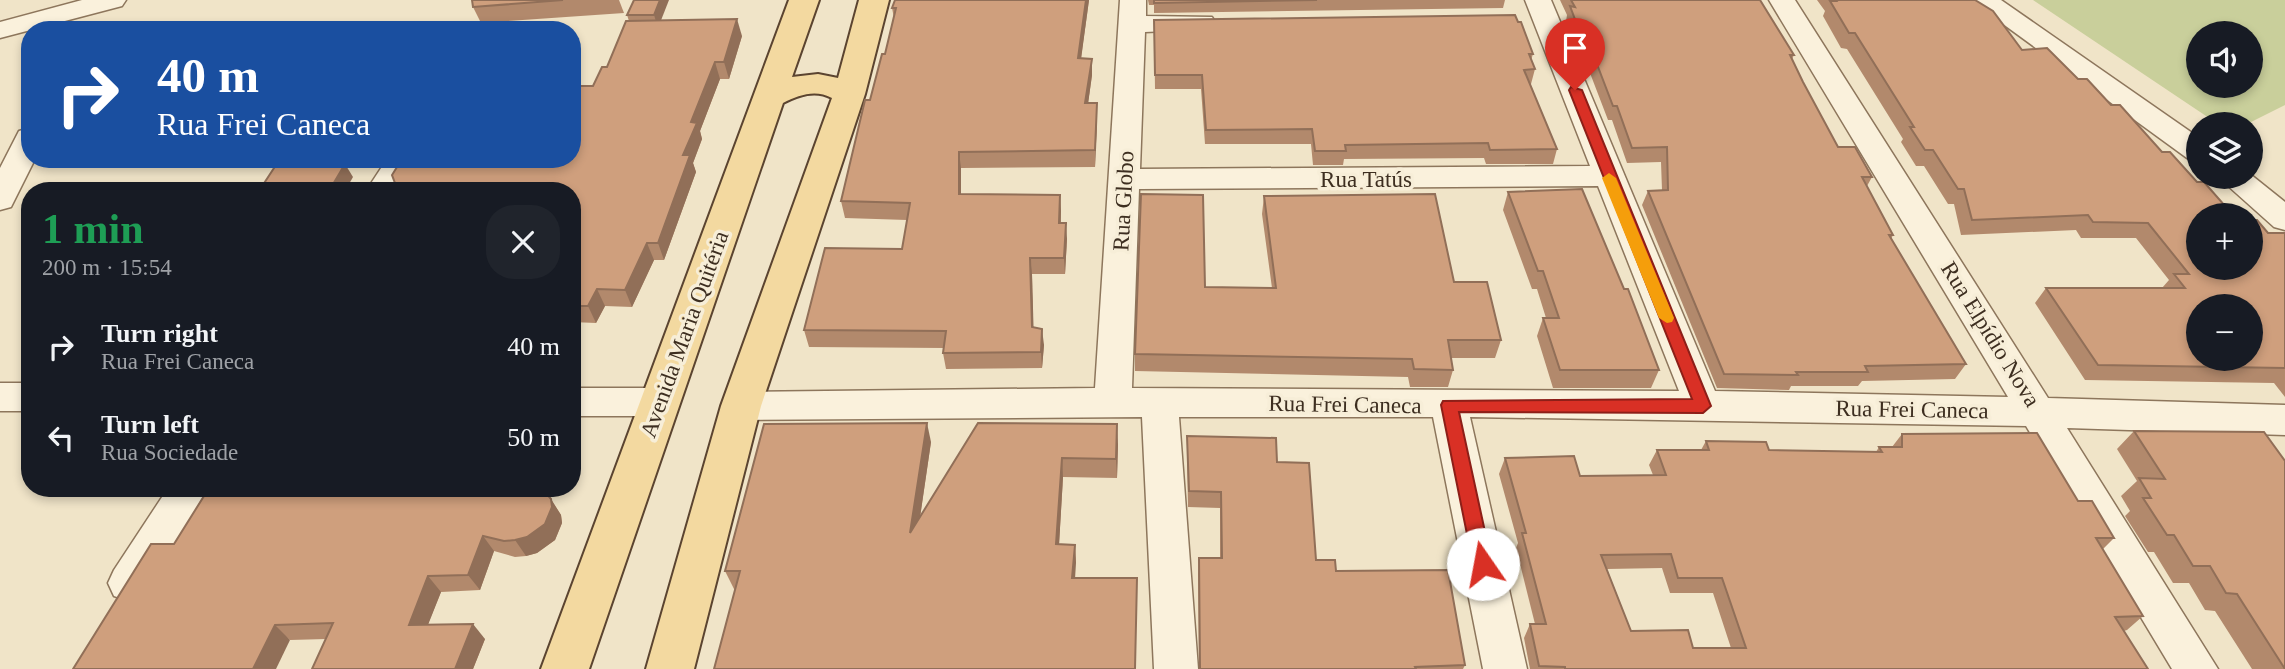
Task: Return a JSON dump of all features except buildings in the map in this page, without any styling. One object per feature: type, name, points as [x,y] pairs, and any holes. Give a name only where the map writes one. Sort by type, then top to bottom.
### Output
[{"type":"main road","name":"Avenida Maria Quitéria","points":[[565,669],[804,0]]},
{"type":"main road","points":[[670,669],[741,406],[849,94],[874,0]]},
{"type":"main road","points":[[768,98],[785,89],[820,82],[849,94]]},
{"type":"street","name":"Rua Elpídio Nova","points":[[1783,0],[2196,669]]},
{"type":"street","points":[[1983,0],[2186,143]]},
{"type":"street","points":[[90,21],[104,3]]},
{"type":"street","points":[[35,21],[104,3]]},
{"type":"street","points":[[1132,12],[1230,22]]},
{"type":"street","name":"Rua Globo","points":[[1113,401],[1132,12]]},
{"type":"street","points":[[1534,12],[1609,176],[1703,406]]},
{"type":"street","points":[[0,30],[21,25]]},
{"type":"street","points":[[0,199],[21,156]]},
{"type":"street","name":"Rua Tatús","points":[[1124,178],[1609,176]]},
{"type":"street","points":[[2249,189],[2285,219]]},
{"type":"street","points":[[0,397],[21,397]]},
{"type":"street","name":"Rua Frei Caneca","points":[[741,406],[1160,401],[2038,411],[2245,418],[2277,435]]},
{"type":"street","points":[[1160,401],[1176,669]]},
{"type":"street","points":[[581,402],[660,402]]},
{"type":"street","points":[[1449,405],[1505,669]]},
{"type":"street","points":[[111,612],[183,497]]},
{"type":"green space","points":[[2033,0],[2285,0],[2285,105],[2263,116],[2263,112],[2200,112]]},
{"type":"slow traffic","points":[[1609,178],[1667,318]]},
{"type":"route","points":[[1483,564],[1449,405],[1703,406],[1575,90]]}]
